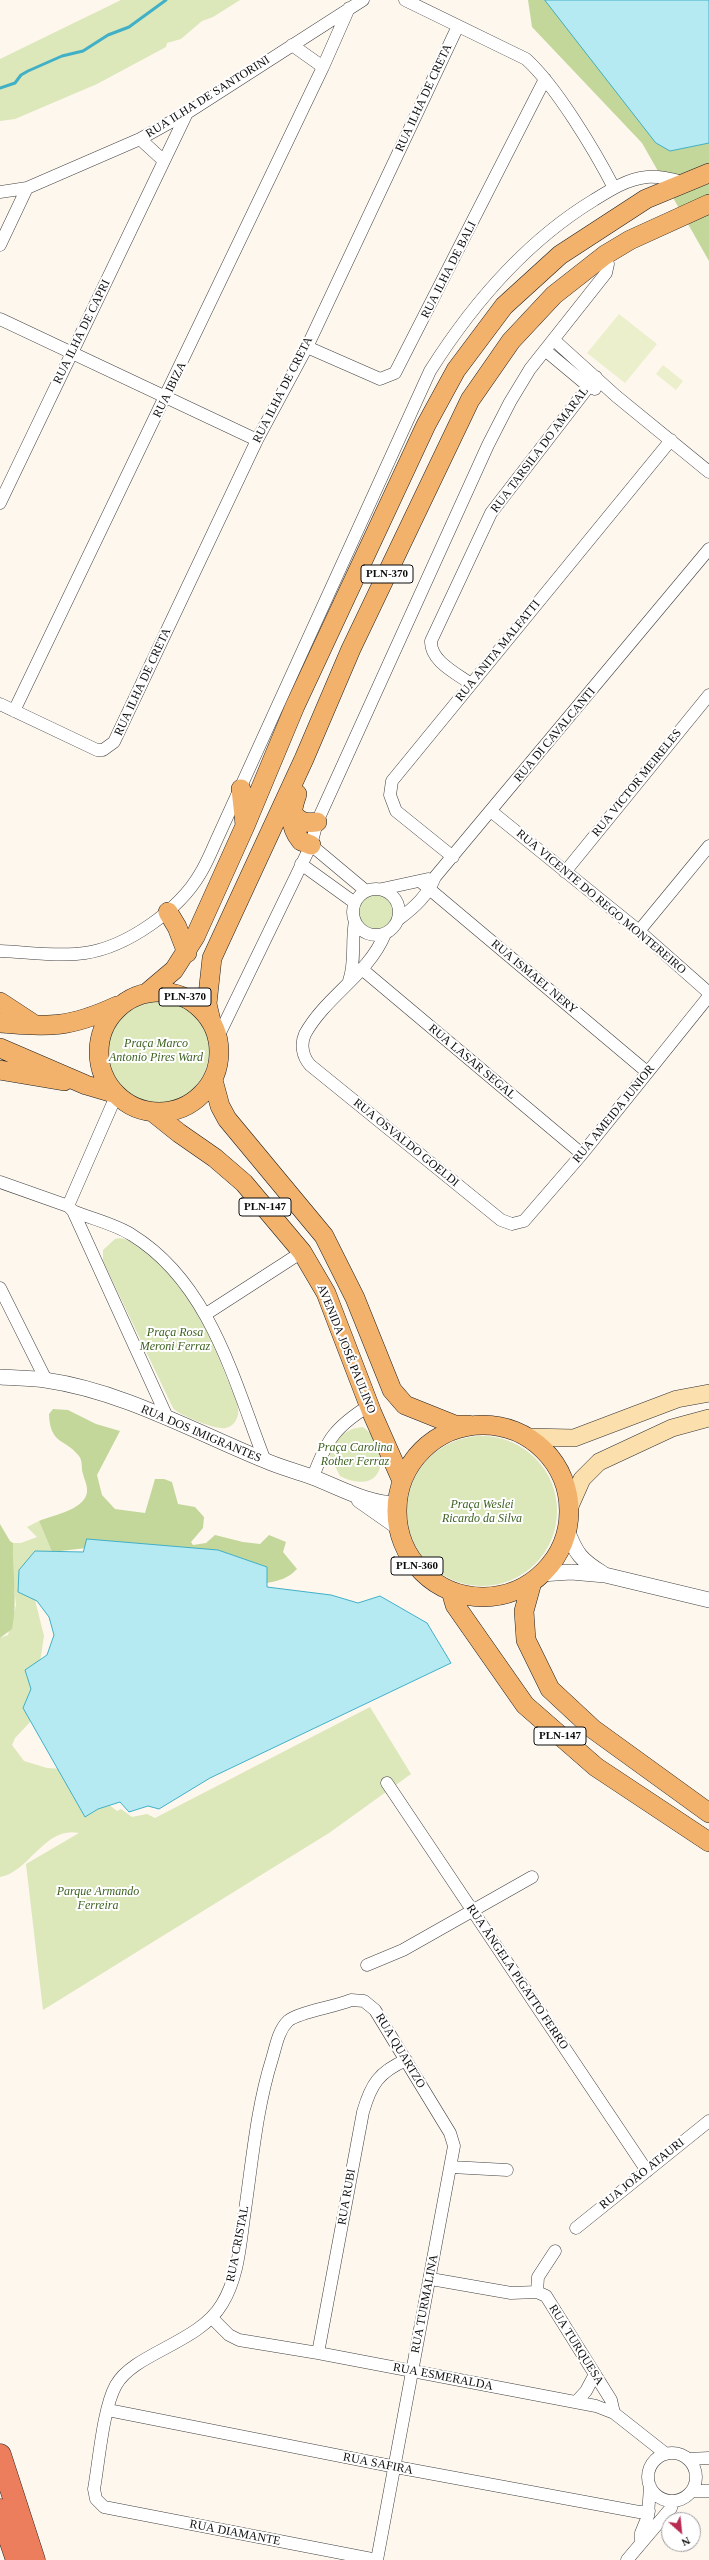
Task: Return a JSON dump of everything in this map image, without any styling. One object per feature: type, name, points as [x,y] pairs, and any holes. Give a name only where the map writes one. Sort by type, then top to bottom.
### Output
[{"type":"highway","points":[[0,2455],[34,2560]]},
{"type":"highway","points":[[0,2510],[17,2560]]},
{"type":"main road","name":"PLN-370","points":[[709,173],[683,182],[646,198],[560,255],[504,306],[480,337],[439,399],[296,706],[246,826],[187,953],[168,977],[148,992],[120,1005],[104,1025],[98,1048],[101,1072],[114,1094],[134,1108],[154,1113],[177,1110],[198,1098],[213,1080],[219,1059],[214,1029],[207,1004],[212,958],[304,759],[351,649],[470,400],[489,370],[530,318],[554,295],[605,255],[658,225],[709,204]]},
{"type":"main road","points":[[296,706],[311,688],[352,606],[358,596],[363,594],[368,596],[369,601],[354,636],[351,649]]},
{"type":"main road","points":[[304,759],[302,782],[291,810],[291,825],[300,841],[311,845]]},
{"type":"main road","points":[[241,789],[246,826]]},
{"type":"main road","points":[[291,810],[296,818],[302,822],[317,822]]},
{"type":"main road","points":[[168,912],[177,927],[187,953]]},
{"type":"main road","name":"PLN-370","points":[[148,992],[166,991],[184,996],[200,1006],[214,1029]]},
{"type":"main road","points":[[0,1002],[36,1026]]},
{"type":"main road","points":[[0,1023],[47,1027],[86,1020],[120,1005]]},
{"type":"main road","points":[[0,1048],[86,1085],[114,1094]]},
{"type":"main road","points":[[0,1070],[86,1085]]},
{"type":"main road","name":"PLN-147","points":[[213,1080],[220,1106],[227,1119],[324,1236],[355,1298],[392,1390],[405,1405],[455,1425],[472,1425]]},
{"type":"main road","name":"AVENIDA JOSÉ PAULINO","points":[[154,1113],[179,1133],[215,1158],[244,1183],[302,1252],[326,1294],[402,1481]]},
{"type":"main road","name":"PLN-360","points":[[528,1437],[574,1438],[676,1399],[709,1393]]},
{"type":"main road","name":"PLN-360","points":[[570,1506],[566,1486],[558,1466],[544,1449],[528,1437],[501,1426],[472,1425],[443,1435],[418,1454],[402,1481],[398,1504],[399,1528],[402,1540],[414,1562],[427,1576],[451,1591],[480,1597],[495,1596],[514,1591],[536,1578],[558,1554],[567,1530],[570,1506],[582,1479],[599,1462],[672,1428],[709,1418]]},
{"type":"main road","name":"PLN-147","points":[[536,1578],[524,1611],[526,1640],[550,1689],[593,1730],[709,1813]]},
{"type":"main road","name":"PLN-147","points":[[451,1591],[455,1605],[525,1705],[596,1767],[709,1842]]},
{"type":"main road","points":[[663,1811],[666,1800],[679,1792]]},
{"type":"street","name":"RUA ILHA DE SANTORINI","points":[[0,192],[27,188],[140,139],[187,113],[363,0]]},
{"type":"street","points":[[405,0],[526,59],[545,79],[605,170],[614,188]]},
{"type":"street","name":"RUA IBIZA","points":[[14,711],[166,398],[323,67],[349,8]]},
{"type":"street","name":"RUA ILHA DE CRETA","points":[[14,711],[97,750],[104,750],[110,747],[117,737],[257,440],[307,347],[458,26]]},
{"type":"street","points":[[292,45],[323,67]]},
{"type":"street","name":"RUA ILHA DE BALI","points":[[307,347],[380,379],[396,373],[545,79]]},
{"type":"street","name":"RUA ILHA DE CAPRI","points":[[0,503],[187,113]]},
{"type":"street","points":[[140,139],[164,161]]},
{"type":"street","points":[[0,951],[85,953],[131,936],[168,912],[200,875],[241,789],[430,371],[472,310],[510,266],[553,227],[614,188],[646,177],[683,182]]},
{"type":"street","points":[[0,245],[27,188]]},
{"type":"street","points":[[214,1029],[311,845],[317,822],[488,445],[510,402],[546,350],[606,273],[608,264],[605,255]]},
{"type":"street","points":[[0,319],[257,440]]},
{"type":"street","points":[[554,340],[592,382]]},
{"type":"street","points":[[546,350],[592,382],[616,396],[709,472]]},
{"type":"street","name":"RUA TARSILA DO AMARAL","points":[[471,684],[438,659],[432,650],[431,641],[491,513],[592,382]]},
{"type":"street","name":"RUA ANITA MALFATTI","points":[[453,857],[396,811],[391,800],[390,791],[394,778],[671,440]]},
{"type":"street","name":"RUA DI CAVALCANTI","points":[[399,918],[411,910],[426,886],[492,812],[709,549]]},
{"type":"street","name":"RUA VICTOR MEIRELES","points":[[565,872],[709,695]]},
{"type":"street","points":[[0,704],[14,711]]},
{"type":"street","name":"RUA VICENTE DO REGO MONTEREIRO","points":[[492,812],[639,931],[709,993]]},
{"type":"street","points":[[311,845],[366,891]]},
{"type":"street","points":[[639,931],[709,846]]},
{"type":"street","points":[[302,864],[355,903]]},
{"type":"street","points":[[349,982],[354,965],[352,934],[355,921],[353,909],[355,903],[366,891],[426,886]]},
{"type":"street","name":"RUA ISMAEL NERY","points":[[426,886],[647,1072]]},
{"type":"street","points":[[355,921],[364,932],[378,935],[385,934],[391,930],[399,918],[397,900],[382,889]]},
{"type":"street","points":[[349,982],[363,970],[379,948],[385,934]]},
{"type":"street","name":"RUA LASAR SEGAL","points":[[363,970],[582,1154]]},
{"type":"street","name":"RUA OSVALDO GOELDI","points":[[349,982],[305,1034],[303,1044],[304,1055],[310,1065],[501,1220],[512,1224]]},
{"type":"street","name":"RUA AMEIDA JUNIOR","points":[[512,1224],[524,1220],[582,1154],[709,996]]},
{"type":"street","points":[[114,1094],[70,1208],[167,1417]]},
{"type":"street","points":[[0,1182],[70,1208],[130,1234],[150,1247],[167,1262],[206,1314],[266,1461]]},
{"type":"street","points":[[206,1314],[302,1252]]},
{"type":"street","points":[[0,1288],[46,1380]]},
{"type":"street","name":"RUA DOS IMIGRANTES","points":[[0,1377],[46,1380],[91,1390],[167,1417],[266,1461],[313,1477],[352,1495],[378,1502],[398,1504]]},
{"type":"street","points":[[313,1477],[332,1434],[346,1420],[370,1405]]},
{"type":"street","name":"RUA DOS IMIGRANTES","points":[[352,1495],[399,1528]]},
{"type":"street","points":[[567,1530],[574,1549],[583,1562],[605,1575]]},
{"type":"street","points":[[536,1578],[571,1572],[605,1575],[709,1600]]},
{"type":"street","name":"RUA ÂNGELA PIGATTO FERRO","points":[[387,1783],[647,2171]]},
{"type":"street","points":[[368,1965],[403,1950],[532,1877]]},
{"type":"street","name":"RUA QUARTZO","points":[[281,2029],[297,2015],[337,2006],[351,2000],[364,2001],[376,2010],[450,2133],[454,2146],[451,2167]]},
{"type":"street","name":"RUA CRISTAL","points":[[96,2499],[94,2488],[108,2410],[116,2384],[125,2375],[213,2319],[229,2290],[238,2261],[263,2087],[281,2029]]},
{"type":"street","name":"RUA RUBI","points":[[318,2353],[363,2112],[368,2094],[387,2068],[406,2060]]},
{"type":"street","name":"RUA JOÃO ATAURI","points":[[576,2228],[708,2124]]},
{"type":"street","points":[[451,2167],[507,2170]]},
{"type":"street","name":"RUA TURMALINA","points":[[377,2560],[396,2467],[412,2371],[431,2279],[451,2167]]},
{"type":"street","points":[[431,2279],[511,2293],[537,2292],[538,2277],[555,2251]]},
{"type":"street","name":"RUA TURQUESA","points":[[537,2292],[546,2296],[611,2400],[614,2413]]},
{"type":"street","name":"RUA ESMERALDA","points":[[213,2319],[229,2335],[239,2340],[318,2353],[576,2402],[614,2413],[666,2454],[678,2453],[688,2459],[709,2458]]},
{"type":"street","points":[[576,2402],[586,2391],[595,2374]]},
{"type":"street","name":"RUA SAFIRA","points":[[108,2410],[396,2467],[639,2512],[649,2512]]},
{"type":"street","points":[[641,2540],[641,2533],[649,2512],[650,2486],[648,2475],[652,2464],[666,2454]]},
{"type":"street","points":[[650,2486],[656,2496],[673,2502],[684,2499],[693,2491],[697,2474],[688,2459]]},
{"type":"street","points":[[693,2491],[709,2491]]},
{"type":"street","name":"RUA DIAMANTE","points":[[96,2499],[104,2507],[377,2560]]},
{"type":"street","points":[[626,2560],[641,2540],[649,2535],[671,2508],[673,2502]]},
{"type":"green space","points":[[121,0],[240,0],[213,17],[202,21],[181,39],[167,43],[166,47],[97,84],[15,119],[0,121],[0,59]]},
{"type":"green space","points":[[528,0],[709,0],[709,261],[642,143],[532,27]]},
{"type":"green space","points":[[619,314],[657,344],[625,383],[587,353]]},
{"type":"green space","points":[[663,365],[683,381],[676,390],[656,374]]},
{"type":"green space","points":[[373,895],[379,895],[383,896],[390,902],[393,912],[392,919],[386,926],[379,929],[373,929],[369,928],[362,922],[359,915],[359,909],[360,905],[366,898]]},
{"type":"green space","name":"Praça Marco Antonio Pires Ward","points":[[156,998],[176,1002],[193,1014],[205,1031],[209,1051],[205,1071],[193,1088],[176,1100],[156,1104],[136,1100],[119,1088],[107,1071],[103,1051],[107,1031],[119,1014],[136,1002]]},
{"type":"green space","name":"Praça Rosa Meroni Ferraz","points":[[122,1238],[128,1240],[156,1260],[183,1290],[194,1307],[213,1344],[237,1402],[238,1415],[235,1422],[230,1427],[214,1427],[189,1418],[173,1408],[103,1261],[103,1250],[115,1239]]},
{"type":"green space","points":[[53,1409],[68,1410],[96,1424],[120,1431],[97,1475],[102,1495],[115,1509],[145,1513],[155,1479],[164,1479],[172,1482],[178,1504],[195,1507],[204,1517],[203,1528],[191,1542],[193,1545],[206,1543],[215,1535],[243,1542],[260,1544],[269,1535],[286,1542],[283,1552],[297,1569],[291,1575],[283,1579],[266,1583],[112,1545],[52,1552],[39,1521],[61,1514],[82,1502],[86,1496],[87,1489],[79,1456],[69,1446],[59,1440],[52,1431],[49,1414]]},
{"type":"green space","name":"Praça Carolina Rother Ferraz","points":[[363,1427],[372,1436],[378,1447],[381,1458],[380,1468],[376,1476],[368,1481],[356,1481],[340,1476],[329,1454],[335,1443],[342,1435],[356,1428]]},
{"type":"green space","name":"Praça Weslei Ricardo da Silva","points":[[482,1436],[504,1439],[524,1449],[535,1458],[544,1469],[554,1489],[557,1511],[554,1533],[544,1553],[535,1564],[524,1573],[504,1583],[482,1586],[460,1583],[440,1573],[429,1564],[420,1553],[410,1533],[407,1511],[410,1489],[420,1469],[429,1458],[440,1449],[460,1439]]},
{"type":"green space","name":"Parque Armando Ferreira","points":[[39,1521],[52,1552],[28,1572],[44,1636],[31,1721],[15,1738],[12,1745],[24,1761],[47,1768],[63,1769],[117,1811],[121,1809],[132,1817],[147,1814],[155,1818],[370,1707],[411,1774],[329,1833],[43,2010],[26,1864],[79,1833],[67,1833],[56,1836],[20,1867],[11,1873],[0,1877],[0,1638],[8,1635],[16,1605],[12,1564],[13,1543],[21,1543],[37,1537],[27,1527]]},
{"type":"green space","points":[[0,1524],[10,1541],[13,1543],[15,1607],[12,1629],[0,1638]]},
{"type":"water","points":[[545,0],[709,0],[709,143],[670,151],[656,143]]},
{"type":"water","points":[[87,1539],[218,1550],[267,1567],[267,1587],[331,1595],[358,1603],[380,1596],[427,1623],[451,1663],[210,1778],[159,1809],[148,1806],[129,1812],[120,1802],[98,1809],[85,1817],[23,1708],[31,1689],[25,1670],[47,1655],[54,1635],[49,1617],[37,1601],[18,1592],[19,1570],[35,1551],[83,1552]]},
{"type":"waterway","points":[[0,88],[15,83],[21,75],[28,71],[62,56],[83,51],[108,35],[129,27],[166,0]]}]
